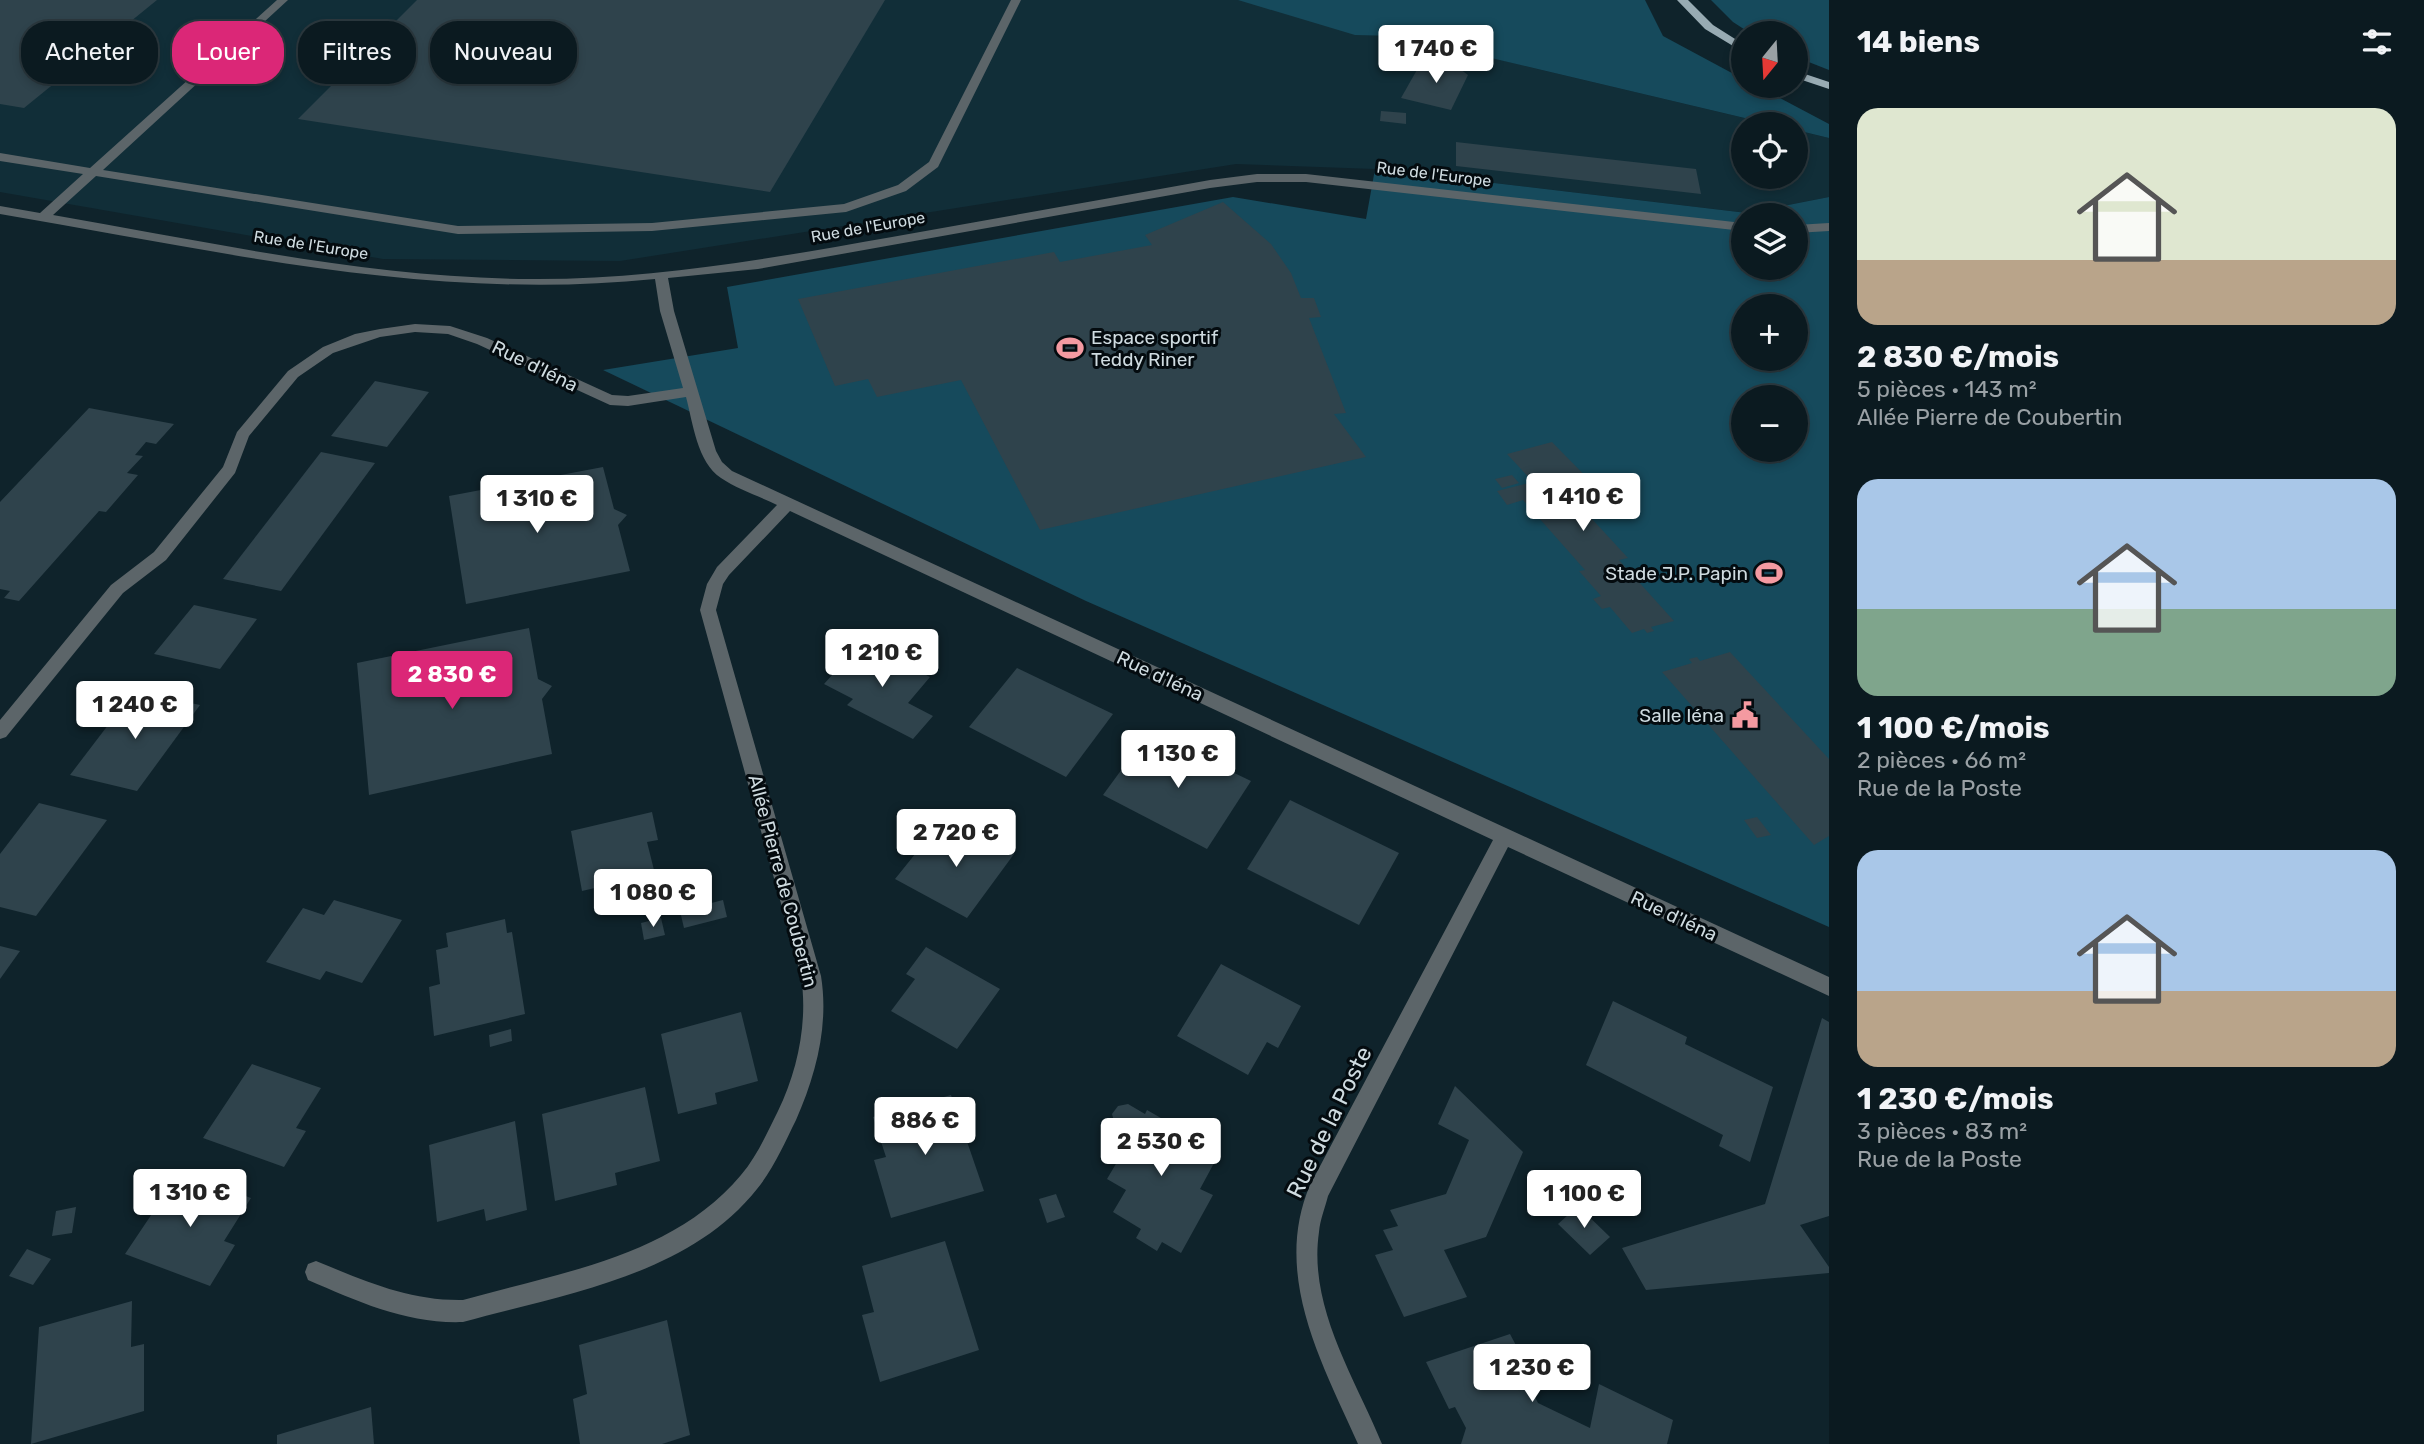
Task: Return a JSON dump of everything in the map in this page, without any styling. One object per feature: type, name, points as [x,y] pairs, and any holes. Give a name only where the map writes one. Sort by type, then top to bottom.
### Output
[{"type":"main road","points":[[1682,0],[1709,27],[1731,41]]},
{"type":"street","points":[[43,217],[283,0]]},
{"type":"street","points":[[0,157],[458,230],[652,227],[846,208],[902,188],[934,164],[1016,0]]},
{"type":"street","points":[[1808,79],[1829,87]]},
{"type":"street","name":"Rue de l'Europe","points":[[0,210],[356,271],[423,278],[532,283],[661,275],[758,265],[1210,184],[1257,178],[1337,180],[1731,226]]},
{"type":"street","points":[[1808,228],[1829,227]]},
{"type":"street","name":"Rue d'Iéna","points":[[661,275],[665,303],[690,392],[712,459],[720,470],[1829,987]]},
{"type":"street","name":"Rue d'Iéna","points":[[0,732],[117,589],[160,556],[230,469],[242,435],[293,374],[328,350],[360,337],[380,333],[415,328],[450,330],[482,341],[589,393],[617,401],[690,392]]},
{"type":"street","name":"Allée Pierre de Coubertin","points":[[316,1272],[388,1303],[439,1313],[463,1311],[635,1262],[670,1246],[702,1226],[728,1205],[769,1153],[784,1125],[804,1073],[813,1029],[815,1000],[798,925],[708,610],[715,584],[723,571],[788,504]]},
{"type":"street","name":"Rue de la Poste","points":[[1370,1444],[1322,1334],[1308,1280],[1307,1234],[1318,1193],[1504,836]]},
{"type":"shaded area","points":[[0,0],[1463,0],[1399,36],[1731,115],[1731,189],[1808,189],[1808,133],[1829,138],[1829,197],[1798,203],[1731,203],[1731,211],[1375,169],[1236,164],[620,261],[383,259],[0,192]]},
{"type":"shaded area","points":[[1238,0],[1645,0],[1663,36],[1731,73],[1731,98],[1780,98],[1806,112],[1731,112],[1731,115],[1398,36],[1355,35]]},
{"type":"shaded area","points":[[1711,0],[1829,0],[1829,70],[1808,62],[1808,21],[1732,21]]},
{"type":"shaded area","points":[[1808,113],[1829,124],[1829,138],[1808,133]]},
{"type":"shaded area","points":[[1375,169],[1731,211],[1731,280],[1808,280],[1808,203],[1798,203],[1829,197],[1829,927],[1086,601],[603,370],[738,348],[727,287],[1233,197],[1366,219]]},
{"type":"building","points":[[0,0],[157,0],[131,21],[21,21],[21,84],[54,84],[24,108],[0,104]]},
{"type":"building","points":[[417,0],[885,0],[770,192],[298,119],[333,84],[416,84],[416,21],[396,21]]},
{"type":"building","points":[[1422,61],[1460,69],[1468,75],[1451,110],[1401,98]]},
{"type":"building","points":[[1381,111],[1406,113],[1406,124],[1380,121]]},
{"type":"building","points":[[1456,142],[1696,169],[1701,194],[1456,166]]},
{"type":"building","name":"Espace sportif Teddy Riner","points":[[1223,202],[1271,244],[1291,273],[1301,298],[1314,298],[1321,317],[1309,318],[1346,413],[1334,414],[1366,457],[1040,530],[961,380],[877,397],[868,379],[835,386],[798,299],[1054,252],[1060,262],[1152,245],[1145,235]]},
{"type":"building","points":[[375,381],[429,392],[387,447],[331,436]]},
{"type":"building","points":[[89,408],[174,424],[156,444],[146,442],[135,455],[143,456],[127,473],[138,475],[106,512],[99,511],[19,601],[4,598],[10,591],[0,589],[0,502]]},
{"type":"building","points":[[1552,442],[1608,499],[1581,507],[1628,558],[1619,560],[1674,621],[1651,627],[1654,631],[1647,633],[1644,629],[1632,633],[1610,607],[1602,609],[1593,599],[1601,596],[1579,571],[1585,570],[1523,500],[1507,505],[1497,491],[1533,482],[1507,454]]},
{"type":"building","points":[[321,452],[375,463],[281,591],[223,579]]},
{"type":"building","points":[[603,467],[614,509],[627,515],[618,525],[630,571],[466,604],[449,496]]},
{"type":"building","points":[[1512,475],[1519,483],[1502,488],[1495,479]]},
{"type":"building","points":[[194,605],[257,619],[220,669],[154,654]]},
{"type":"building","points":[[529,628],[538,679],[552,686],[542,699],[552,754],[369,795],[357,663]]},
{"type":"building","points":[[861,643],[930,677],[908,703],[933,716],[913,739],[847,705],[853,699],[824,684]]},
{"type":"building","name":"Salle Iéna","points":[[1730,652],[1829,759],[1829,836],[1814,845],[1662,672],[1692,663],[1689,659],[1697,657],[1700,661]]},
{"type":"building","points":[[1017,668],[1113,714],[1066,777],[969,727]]},
{"type":"building","points":[[134,691],[200,705],[137,791],[70,775]]},
{"type":"building","points":[[1149,732],[1251,781],[1207,849],[1103,795]]},
{"type":"building","points":[[1290,800],[1399,853],[1359,925],[1247,869]]},
{"type":"building","points":[[39,803],[107,820],[36,916],[0,907],[0,854]]},
{"type":"building","points":[[652,812],[658,840],[647,842],[655,874],[582,891],[571,831]]},
{"type":"building","points":[[1757,817],[1771,835],[1757,838],[1744,820]]},
{"type":"building","points":[[954,822],[1014,854],[967,918],[895,879],[924,843],[933,848]]},
{"type":"building","points":[[334,900],[402,920],[362,983],[326,971],[320,980],[266,962],[303,908],[324,915]]},
{"type":"building","points":[[723,900],[727,917],[684,928],[680,911]]},
{"type":"building","points":[[661,918],[665,935],[644,940],[641,923]]},
{"type":"building","points":[[505,919],[507,933],[512,932],[525,1014],[434,1036],[429,987],[440,984],[436,950],[448,947],[446,933]]},
{"type":"building","points":[[0,946],[20,951],[0,979]]},
{"type":"building","points":[[926,947],[1000,989],[957,1049],[891,1011],[915,979],[906,974]]},
{"type":"building","points":[[1221,964],[1301,1006],[1278,1048],[1267,1042],[1248,1075],[1177,1036]]},
{"type":"building","points":[[1613,1001],[1687,1037],[1685,1044],[1773,1087],[1750,1162],[1719,1146],[1723,1135],[1586,1065]]},
{"type":"building","points":[[741,1012],[758,1081],[715,1093],[717,1104],[678,1114],[661,1034]]},
{"type":"building","points":[[1822,1018],[1829,1022],[1829,1216],[1800,1225],[1829,1267],[1829,1273],[1646,1290],[1622,1248],[1765,1204]]},
{"type":"building","points":[[511,1029],[512,1041],[490,1047],[489,1035]]},
{"type":"building","points":[[252,1064],[321,1088],[296,1128],[306,1131],[284,1167],[203,1138]]},
{"type":"building","points":[[1455,1086],[1523,1152],[1486,1237],[1444,1250],[1467,1297],[1404,1317],[1375,1255],[1393,1250],[1383,1230],[1398,1226],[1390,1210],[1446,1194],[1469,1140],[1438,1124]]},
{"type":"building","points":[[645,1087],[660,1161],[615,1173],[617,1185],[555,1201],[542,1114]]},
{"type":"building","points":[[951,1095],[984,1191],[891,1218],[874,1160],[886,1157],[873,1117]]},
{"type":"building","points":[[1128,1104],[1145,1114],[1147,1110],[1220,1152],[1200,1189],[1213,1195],[1181,1253],[1162,1242],[1157,1251],[1136,1238],[1141,1229],[1113,1212],[1126,1190],[1107,1179],[1133,1135],[1115,1125],[1112,1114],[1118,1106]]},
{"type":"building","points":[[515,1121],[527,1210],[486,1221],[484,1209],[437,1222],[429,1145]]},
{"type":"building","points":[[180,1172],[251,1198],[224,1241],[235,1245],[210,1286],[125,1254]]},
{"type":"building","points":[[1056,1194],[1065,1217],[1047,1223],[1039,1199]]},
{"type":"building","points":[[1578,1206],[1610,1237],[1590,1255],[1558,1224]]},
{"type":"building","points":[[76,1207],[72,1233],[52,1236],[56,1211]]},
{"type":"building","points":[[945,1241],[979,1350],[880,1382],[862,1315],[874,1312],[862,1266]]},
{"type":"building","points":[[27,1249],[51,1259],[33,1285],[9,1276]]},
{"type":"building","points":[[132,1301],[131,1347],[144,1344],[144,1411],[31,1444],[39,1327]]},
{"type":"building","points":[[667,1320],[690,1435],[662,1444],[580,1444],[573,1399],[587,1394],[579,1345]]},
{"type":"building","points":[[1510,1334],[1539,1389],[1532,1391],[1538,1403],[1590,1428],[1599,1384],[1673,1420],[1667,1444],[1461,1444],[1466,1428],[1455,1407],[1449,1409],[1426,1362]]},
{"type":"building","points":[[371,1407],[374,1444],[277,1444],[277,1435]]},
{"type":"place","name":"Espace sportif Teddy Riner","points":[[1070,348]]},
{"type":"place","name":"Stade J.P. Papin","points":[[1769,573]]},
{"type":"place","name":"Salle Iéna","points":[[1745,715]]}]
